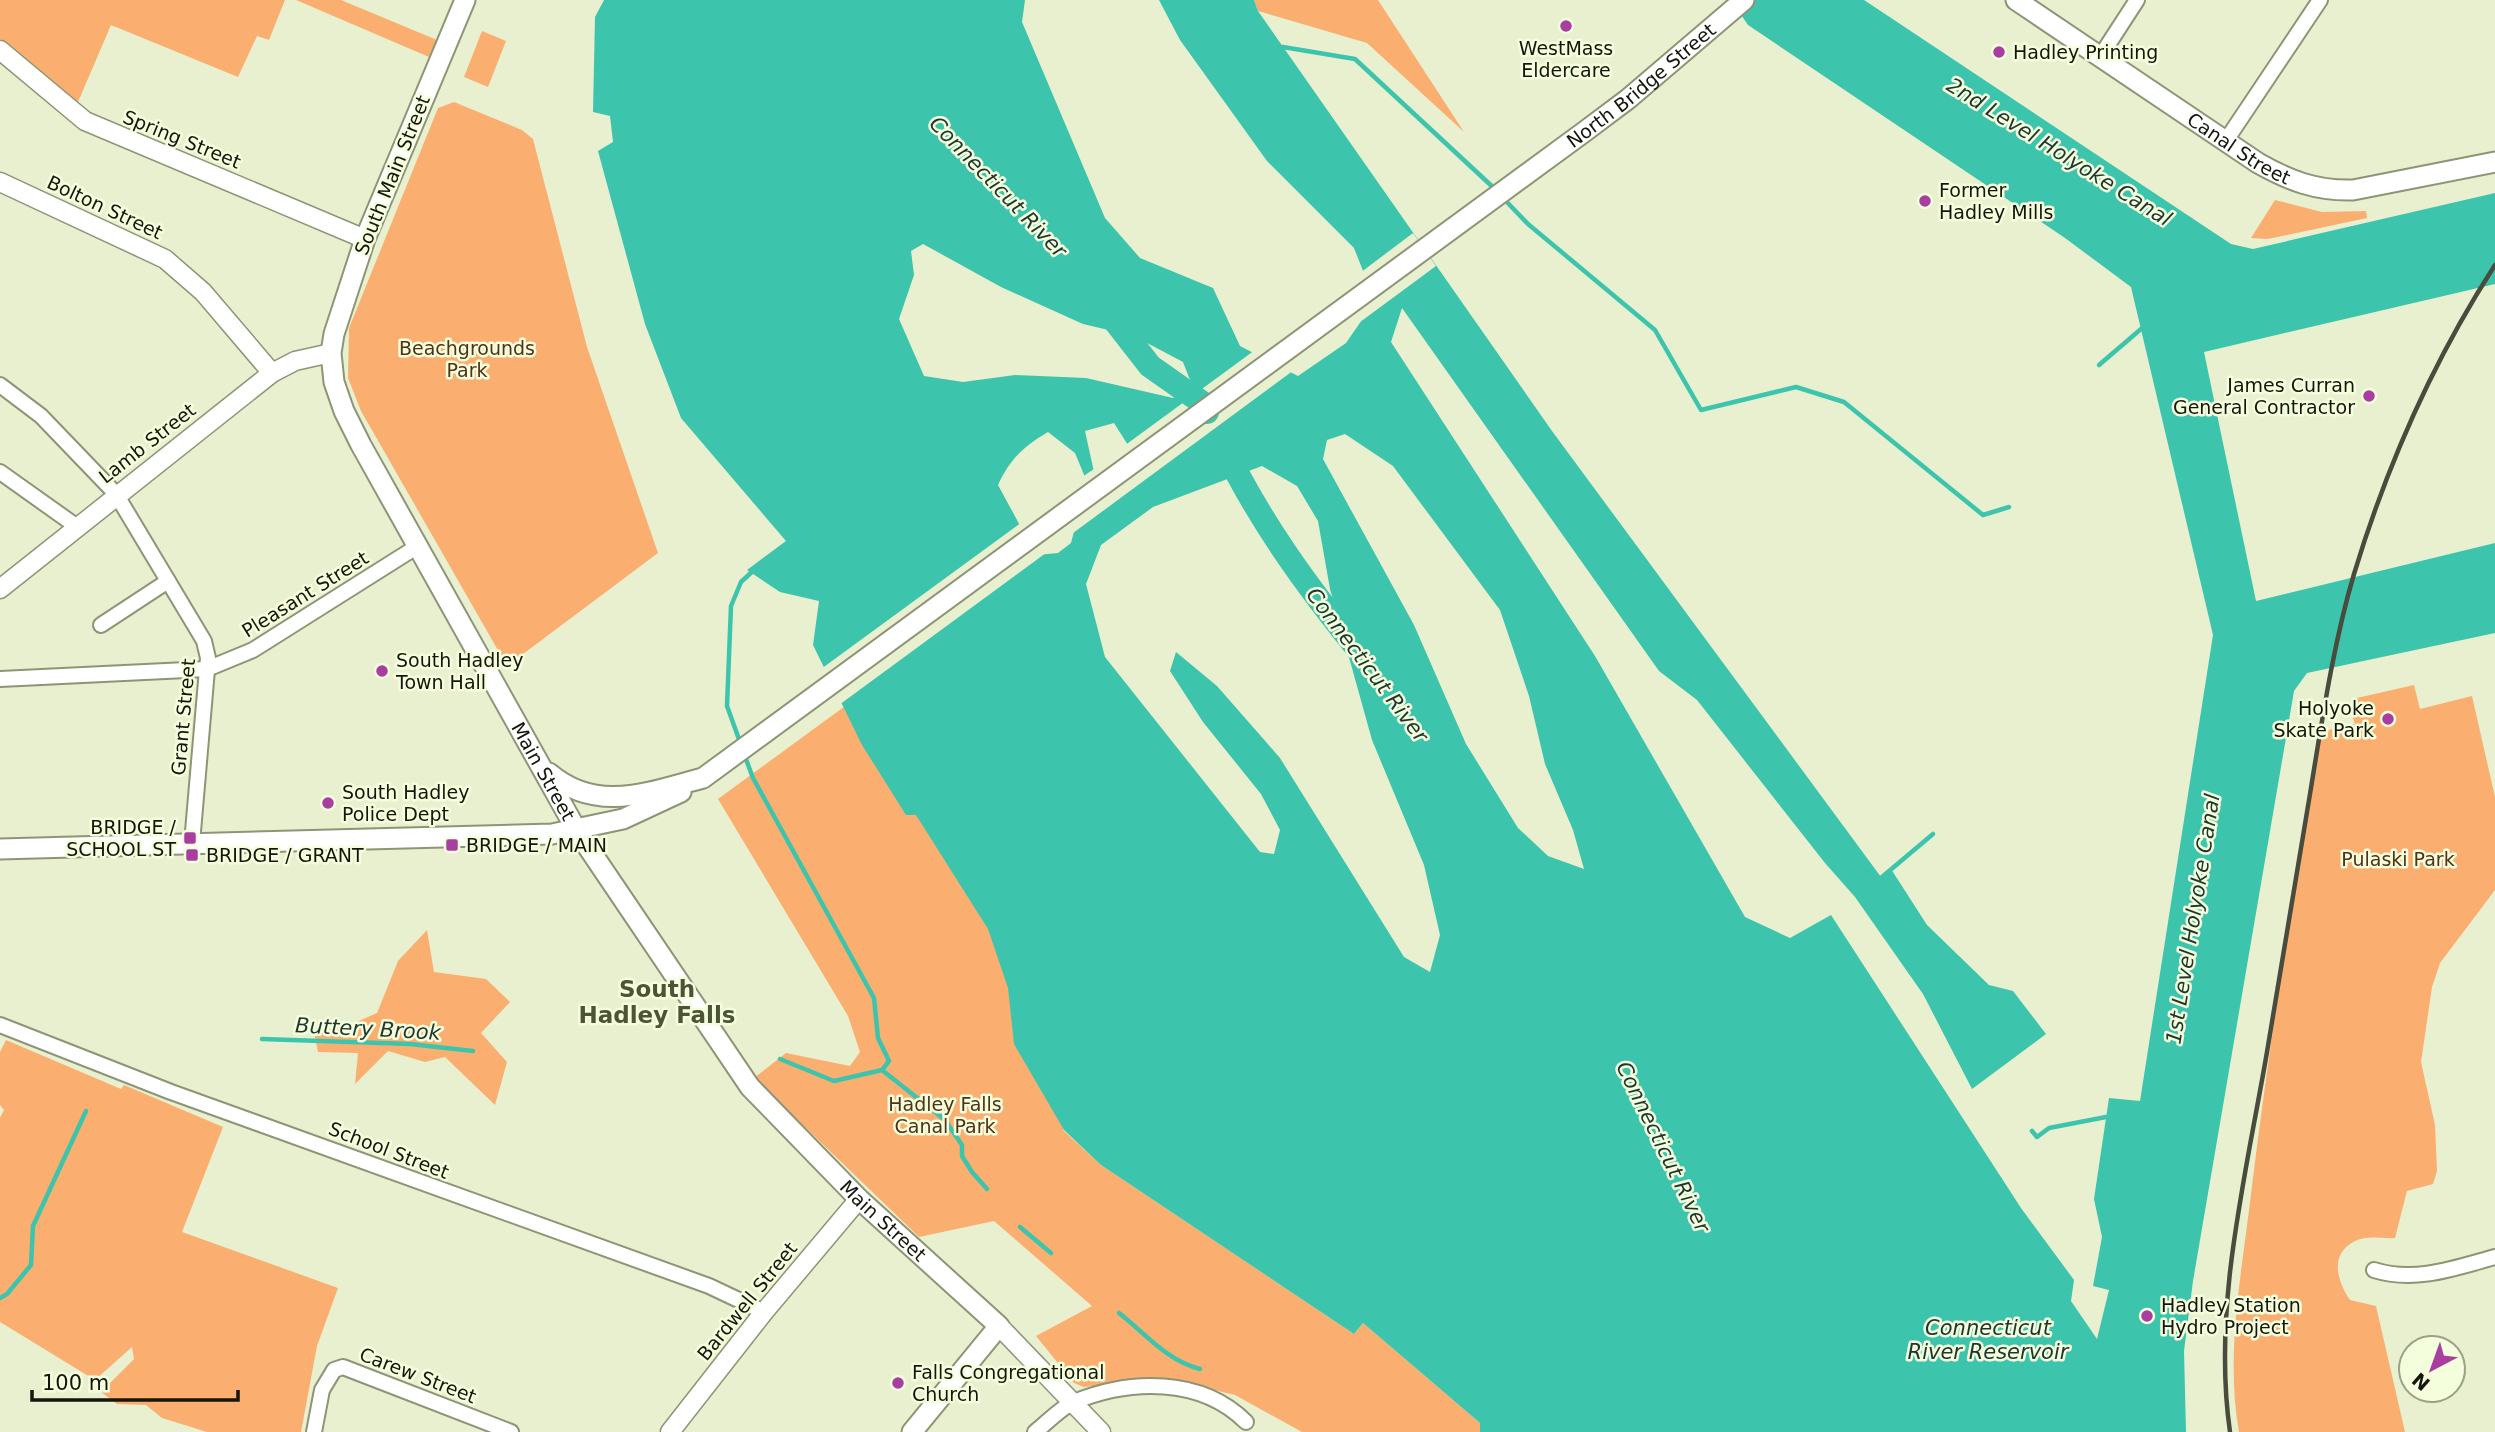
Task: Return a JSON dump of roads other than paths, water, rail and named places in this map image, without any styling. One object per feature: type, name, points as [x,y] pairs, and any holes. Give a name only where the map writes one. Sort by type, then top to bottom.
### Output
[{"type":"main road","name":"South Main Street","points":[[331,353],[346,293],[365,239],[465,0]]},
{"type":"main road","name":"North Bridge Street","points":[[703,778],[1629,99],[1744,0]]},
{"type":"main road","name":"Canal Street","points":[[2015,0],[2225,142],[2288,179],[2330,190],[2353,190],[2495,162]]},
{"type":"main road","name":"Main Street","points":[[331,353],[334,382],[344,411],[540,766],[578,831],[750,1087],[859,1199],[999,1326]]},
{"type":"main road","points":[[540,766],[570,789],[607,798],[641,795],[703,778]]},
{"type":"main road","points":[[0,849],[506,837],[578,831],[648,809],[703,778]]},
{"type":"main road","points":[[912,1432],[999,1326]]},
{"type":"street","points":[[2099,57],[2137,0]]},
{"type":"street","points":[[2225,142],[2320,0]]},
{"type":"street","name":"Spring Street","points":[[0,50],[85,121],[365,239]]},
{"type":"street","name":"Bolton Street","points":[[0,182],[149,249],[172,264],[203,292],[272,373]]},
{"type":"street","name":"Lamb Street","points":[[0,589],[116,494],[272,373],[295,361],[331,353]]},
{"type":"street","name":"Grant Street","points":[[0,385],[40,416],[116,494],[204,641],[208,652],[192,843]]},
{"type":"street","points":[[0,472],[76,526]]},
{"type":"street","name":"Pleasant Street","points":[[0,679],[206,669],[253,650],[418,546]]},
{"type":"street","points":[[101,625],[168,580]]},
{"type":"street","name":"School Street","points":[[0,1025],[171,1092],[709,1286],[764,1312]]},
{"type":"street","name":"Bardwell Street","points":[[670,1432],[764,1312],[859,1199]]},
{"type":"street","points":[[2374,1270],[2397,1276],[2423,1276],[2495,1257]]},
{"type":"street","points":[[999,1326],[1101,1432]]},
{"type":"street","name":"Carew Street","points":[[314,1432],[321,1390],[334,1370],[343,1367],[511,1432]]},
{"type":"street","points":[[1035,1432],[1071,1403],[1136,1387],[1176,1388],[1215,1399],[1247,1422]]},
{"type":"water","points":[[604,0],[1025,0],[1022,22],[1105,218],[1140,258],[1213,288],[1240,346],[1298,376],[1346,343],[1375,301],[1354,248],[1267,161],[1180,40],[1159,0],[1254,0],[1258,11],[1552,431],[1881,877],[1891,869],[1927,925],[1989,985],[2013,991],[2046,1034],[1972,1089],[1923,994],[1855,897],[1825,863],[1697,700],[1659,671],[1402,308],[1391,342],[1595,656],[1745,917],[1790,938],[1831,915],[2021,1208],[2074,1280],[2071,1301],[2097,1339],[2109,1290],[2093,1286],[2102,1237],[2094,1199],[2109,1098],[2140,1101],[2213,635],[2131,287],[2065,238],[1748,25],[1731,0],[1864,0],[2231,244],[2253,249],[2495,193],[2495,284],[2204,352],[2256,601],[2495,543],[2495,633],[2307,673],[2294,691],[2193,1281],[2184,1351],[2186,1432],[1480,1432],[1480,1423],[1363,1323],[1354,1334],[1101,1165],[1064,1130],[1014,1044],[1008,988],[988,929],[916,815],[906,815],[862,745],[813,645],[819,601],[780,592],[747,570],[786,541],[681,418],[645,324],[598,151],[613,142],[610,116],[593,112],[595,17]],"holes":[[[923,244],[1001,287],[1083,324],[1134,336],[1183,362],[1192,385],[1173,398],[1086,378],[1015,375],[963,382],[924,376],[899,319],[914,275],[911,251]],[[1114,423],[1145,472],[1118,493],[1094,472],[1085,431]],[[1048,432],[1075,453],[1087,482],[1071,543],[1058,553],[1036,555],[998,485],[1013,460]],[[1345,434],[1393,466],[1500,610],[1529,696],[1545,764],[1573,830],[1584,869],[1548,856],[1518,828],[1466,744],[1414,625],[1323,459],[1327,440]],[[1262,466],[1297,486],[1318,521],[1330,589],[1372,740],[1424,865],[1440,935],[1430,972],[1404,957],[1280,758],[1217,686],[1176,652],[1170,671],[1203,722],[1261,794],[1280,830],[1274,854],[1260,852],[1105,657],[1086,584],[1101,545],[1153,507]]]},
{"type":"waterway","points":[[1283,47],[1355,59],[1496,190]]},
{"type":"waterway","points":[[1504,199],[1528,224],[1655,330],[1701,410],[1796,387],[1844,402],[1983,515],[2009,507]]},
{"type":"waterway","name":"Connecticut River","points":[[1104,307],[1150,366],[1204,404],[1207,412]]},
{"type":"waterway","points":[[2099,365],[2141,329]]},
{"type":"waterway","name":"Connecticut River","points":[[1223,445],[1252,501],[1286,554],[1361,653]]},
{"type":"waterway","points":[[740,742],[727,706],[731,606],[741,582],[755,569]]},
{"type":"waterway","points":[[744,754],[753,778],[874,998],[878,1038],[889,1061],[882,1070],[834,1081],[780,1059]]},
{"type":"waterway","points":[[1882,877],[1933,834]]},
{"type":"waterway","name":"Buttery Brook","points":[[262,1039],[410,1044],[473,1051]]},
{"type":"waterway","points":[[882,1070],[945,1120],[962,1145],[962,1156],[987,1189]]},
{"type":"waterway","name":"Buttery Brook","points":[[0,1298],[7,1294],[31,1265],[33,1226],[86,1111]]},
{"type":"waterway","points":[[2032,1131],[2037,1137],[2049,1128],[2106,1117]]},
{"type":"waterway","points":[[1020,1227],[1051,1253]]},
{"type":"waterway","points":[[1119,1313],[1167,1353],[1200,1369]]},
{"type":"railway","points":[[2230,1432],[2225,1337],[2234,1241],[2340,628],[2367,533],[2397,454],[2451,338],[2495,265]]},
{"type":"place","name":"WestMass Eldercare","points":[[1566,26]]},
{"type":"place","name":"Hadley Printing","points":[[1999,52]]},
{"type":"place","name":"Former Hadley Mills","points":[[1925,201]]},
{"type":"place","name":"James Curran General Contractor","points":[[2369,396]]},
{"type":"place","name":"South Hadley Town Hall","points":[[382,671]]},
{"type":"place","name":"Holyoke Skate Park","points":[[2388,719]]},
{"type":"place","name":"South Hadley Police Dept","points":[[328,803]]},
{"type":"place","name":"BRIDGE / SCHOOL ST","points":[[190,838]]},
{"type":"place","name":"BRIDGE / MAIN","points":[[452,845]]},
{"type":"place","name":"BRIDGE / GRANT","points":[[192,855]]},
{"type":"place","name":"Hadley Station Hydro Project","points":[[2147,1316]]},
{"type":"place","name":"Falls Congregational Church","points":[[898,1383]]},
{"type":"district","name":"South Hadley Falls","points":[[657,1002]]},
{"type":"water label","name":"2nd Level Holyoke Canal","points":[[2059,152]]},
{"type":"water label","name":"1st Level Holyoke Canal","points":[[2193,919]]},
{"type":"water label","name":"Connecticut River Reservoir","points":[[1988,1340]]},
{"type":"park label","name":"Beachgrounds Park","points":[[467,359]]},
{"type":"park label","name":"Pulaski Park","points":[[2398,859]]},
{"type":"park label","name":"Hadley Falls Canal Park","points":[[945,1115]]}]
